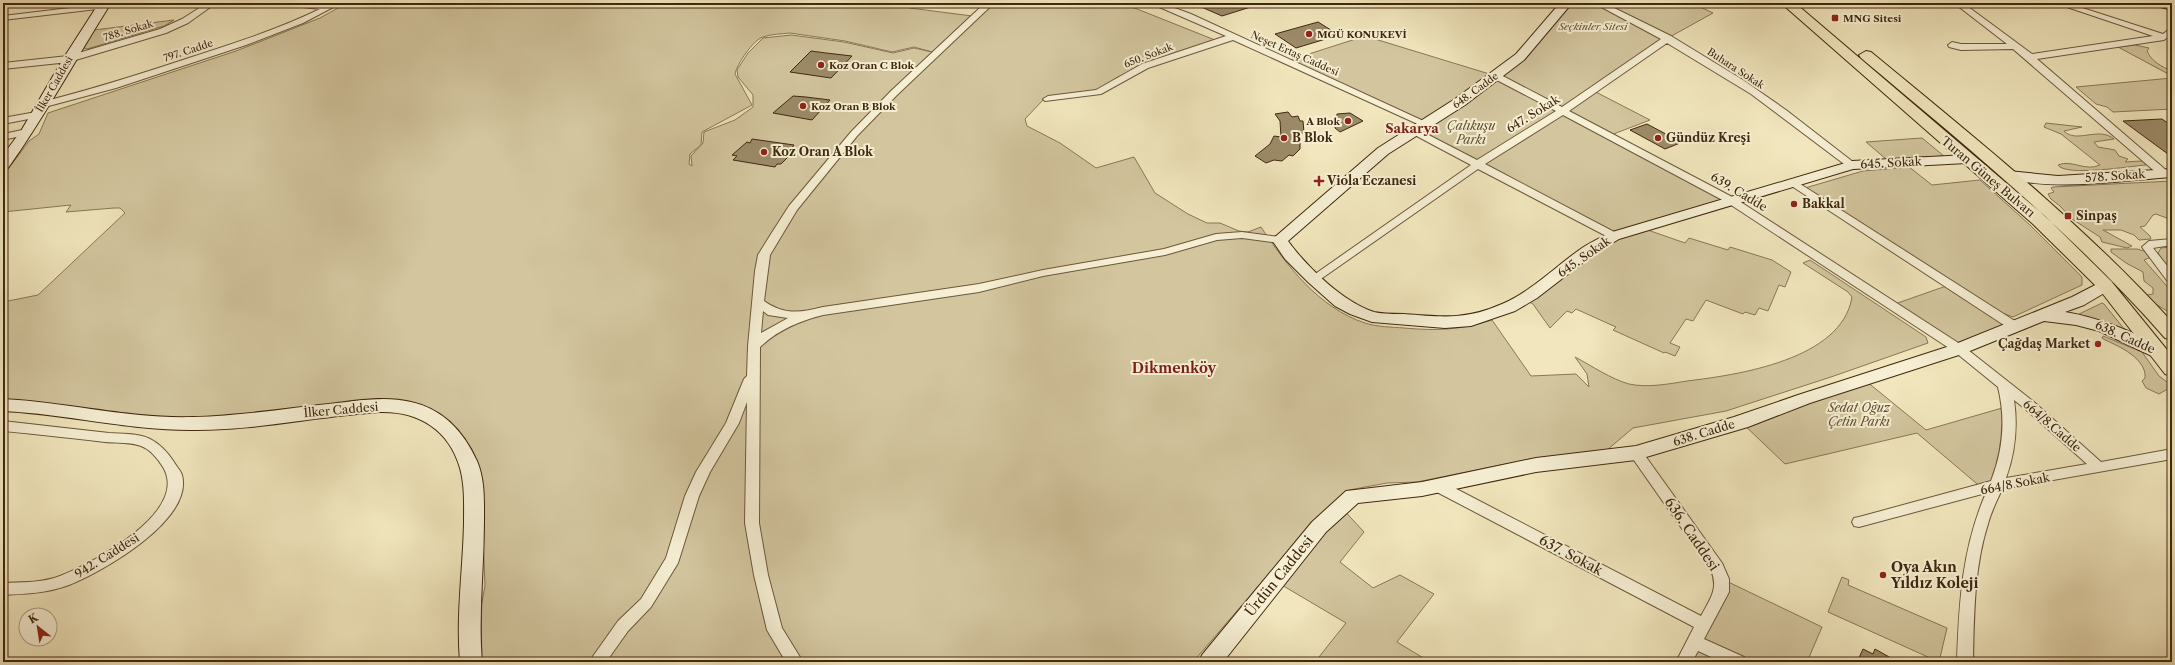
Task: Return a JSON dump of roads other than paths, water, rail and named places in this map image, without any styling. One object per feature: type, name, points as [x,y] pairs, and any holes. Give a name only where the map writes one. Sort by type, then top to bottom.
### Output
[{"type":"main road","name":"Turan Güneş Bulvarı","points":[[1787,3],[2039,220],[2105,285],[2161,353],[2172,369]]},
{"type":"main road","name":"Turan Güneş Bulvarı","points":[[1805,3],[2028,191],[2099,254],[2126,281],[2172,334]]},
{"type":"street","name":"788. Sokak","points":[[3,66],[69,59],[163,31],[185,20],[212,3]]},
{"type":"street","points":[[286,3],[333,5]]},
{"type":"street","points":[[597,662],[623,626],[646,603],[673,559],[692,496],[743,399],[749,383],[764,256],[776,234],[793,208],[854,134],[884,102],[990,3]]},
{"type":"street","name":"Neşet Ertaş Caddesi","points":[[1154,3],[1233,37],[1420,127],[1478,164],[1614,236]]},
{"type":"street","name":"648. Cadde","points":[[1280,240],[1383,151],[1460,102],[1520,57],[1566,3]]},
{"type":"street","name":"Buhara Sokak","points":[[1598,3],[1668,38],[1742,83],[1852,165]]},
{"type":"street","points":[[1958,3],[2030,57],[2167,173]]},
{"type":"street","points":[[2059,3],[2168,37],[2172,44]]},
{"type":"street","points":[[2157,3],[2172,7]]},
{"type":"street","name":"İlker Caddesi","points":[[3,165],[27,132],[69,59],[104,5]]},
{"type":"street","points":[[3,18],[104,5]]},
{"type":"street","name":"797. Cadde","points":[[3,121],[233,47],[289,25],[333,5]]},
{"type":"street","points":[[2168,37],[2172,30]]},
{"type":"street","name":"650. Sokak","points":[[1048,99],[1098,92],[1124,76],[1145,66],[1233,37]]},
{"type":"street","points":[[2030,57],[2168,37]]},
{"type":"street","name":"647. Sokak","points":[[1314,279],[1478,164],[1563,111],[1668,38]]},
{"type":"street","points":[[1952,45],[1961,47],[2015,46]]},
{"type":"street","name":"639. Cadde","points":[[1496,76],[1732,201],[1958,349],[2004,384]]},
{"type":"street","points":[[3,138],[27,132]]},
{"type":"street","name":"645. Sokak","points":[[1280,240],[1291,256],[1314,279],[1341,302],[1372,317],[1445,323],[1471,321],[1509,307],[1531,294],[1588,251],[1614,236],[1852,165],[1967,159]]},
{"type":"street","name":"578. Sokak","points":[[2058,180],[2167,173]]},
{"type":"street","points":[[2008,175],[2029,179],[2058,180]]},
{"type":"street","points":[[2028,191],[2035,184],[2058,180]]},
{"type":"street","points":[[1794,183],[2014,326]]},
{"type":"street","points":[[758,302],[772,312],[790,316],[800,316],[823,311],[979,288],[1043,273],[1165,252],[1216,237],[1242,236],[1280,240]]},
{"type":"street","points":[[2172,242],[2153,243],[2147,247],[2172,280]]},
{"type":"street","name":"638. Cadde","points":[[1353,496],[1438,486],[1536,466],[1636,453],[1741,422],[1804,399],[1846,388],[1958,349],[2078,301],[2105,285]]},
{"type":"street","points":[[754,346],[775,329],[800,316]]},
{"type":"street","name":"638. Cadde","points":[[2042,316],[2071,318],[2102,325],[2161,353]]},
{"type":"street","points":[[754,346],[752,523],[761,575],[775,630],[795,662]]},
{"type":"street","points":[[1964,662],[1969,590],[1979,530],[1986,506],[1997,485],[2008,453],[2011,425],[2009,403],[2004,384]]},
{"type":"street","name":"664/8.Cadde","points":[[2004,384],[2100,468]]},
{"type":"street","name":"İlker Caddesi","points":[[3,405],[38,407],[139,420],[191,424],[372,406],[410,408],[422,412],[446,428],[454,438],[468,462],[472,475],[474,498],[470,656]]},
{"type":"street","name":"942. Caddesi","points":[[3,426],[143,441],[151,445],[170,463],[175,471],[176,494],[168,508],[153,525],[132,542],[84,572],[62,582],[39,587],[3,589]]},
{"type":"street","name":"636. Caddesi","points":[[1636,453],[1720,572],[1721,592],[1684,662]]},
{"type":"street","name":"664/8 Sokak","points":[[1859,522],[1997,485],[2100,468],[2172,454]]},
{"type":"street","name":"637. Sokak","points":[[1438,486],[1704,625]]},
{"type":"street","name":"Ürdün Caddesi","points":[[1210,662],[1319,527],[1353,496]]},
{"type":"street","points":[[1695,642],[1738,662]]},
{"type":"place","name":"MNG Sitesi","points":[[1835,18]]},
{"type":"place","name":"MGÜ KONUKEVİ","points":[[1309,34]]},
{"type":"place","name":"Koz Oran C Blok","points":[[821,65]]},
{"type":"place","name":"Koz Oran B Blok","points":[[803,106]]},
{"type":"place","name":"A Blok","points":[[1348,121]]},
{"type":"place","name":"B Blok","points":[[1284,138]]},
{"type":"place","name":"Gündüz Kreşi","points":[[1658,138]]},
{"type":"place","name":"Koz Oran A Blok","points":[[764,152]]},
{"type":"place","name":"Viola Eczanesi","points":[[1319,181]]},
{"type":"place","name":"Bakkal","points":[[1794,204]]},
{"type":"place","name":"Sinpaş","points":[[2068,216]]},
{"type":"place","name":"Çağdaş Market","points":[[2098,344]]},
{"type":"place","name":"Oya Akın Yıldız Koleji","points":[[1883,575]]},
{"type":"district","name":"Sakarya","points":[[1412,128]]},
{"type":"district","name":"Dikmenköy","points":[[1174,368]]},
{"type":"park label","name":"Seçkinler Sitesi","points":[[1593,26]]},
{"type":"park label","name":"Çalıkuşu Parkı","points":[[1471,133]]},
{"type":"park label","name":"Sedat Oğuz Çetin Parkı","points":[[1859,415]]}]
